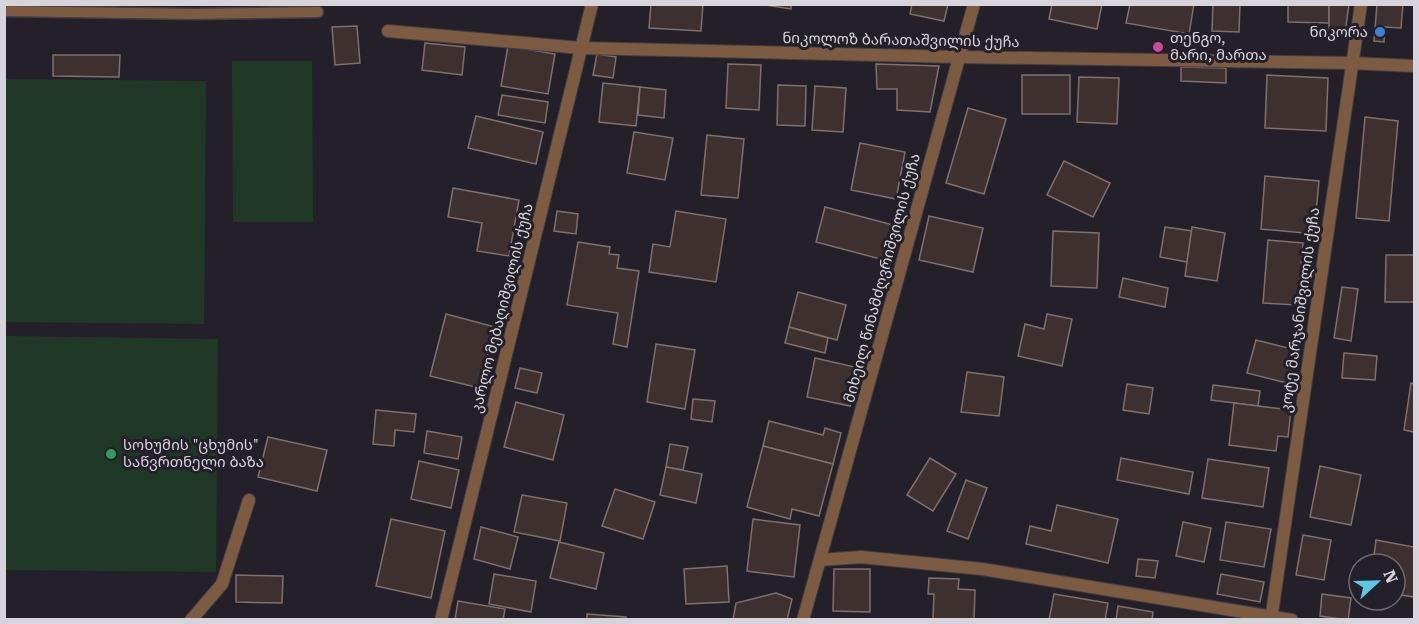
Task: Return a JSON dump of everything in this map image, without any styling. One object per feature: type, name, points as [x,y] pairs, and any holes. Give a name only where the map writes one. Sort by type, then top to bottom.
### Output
[{"type":"street","name":"კარლო მებაღიშვილის ქუჩა","points":[[441,620],[592,4]]},
{"type":"street","name":"მიხეილ წინამძღვრიშვილის ქუჩა","points":[[803,620],[974,4]]},
{"type":"street","name":"კოტე მარჯანიშვილის ქუჩა","points":[[1271,618],[1360,4]]},
{"type":"street","name":"ნიკოლოზ ბარათაშვილის ქუჩა","points":[[388,31],[581,48],[1414,66]]},
{"type":"street","points":[[191,620],[222,584],[249,500]]},
{"type":"street","points":[[820,560],[861,557],[982,569],[1292,620]]},
{"type":"lane","points":[[4,11],[195,14],[318,12]]},
{"type":"green space","points":[[232,61],[312,61],[313,222],[233,222]]},
{"type":"green space","points":[[5,79],[206,81],[204,324],[5,322]]},
{"type":"green space","name":"სოხუმის \"ცხუმის\" საწვრთნელი ბაზა","points":[[5,336],[218,339],[216,572],[5,570]]},
{"type":"building","points":[[651,4],[703,4],[701,31],[649,28]]},
{"type":"building","points":[[758,4],[791,4],[791,9]]},
{"type":"building","points":[[912,4],[948,4],[944,21],[910,14]]},
{"type":"building","points":[[1052,4],[1102,4],[1097,29],[1049,19]]},
{"type":"building","points":[[1130,4],[1194,4],[1189,34],[1126,23]]},
{"type":"building","points":[[1213,4],[1240,4],[1239,32],[1212,31]]},
{"type":"building","points":[[1288,4],[1329,4],[1329,23],[1288,22]]},
{"type":"building","points":[[1329,4],[1349,4],[1345,33],[1329,32]]},
{"type":"building","points":[[1377,4],[1403,4],[1401,28],[1385,27],[1384,42],[1374,41]]},
{"type":"building","points":[[357,26],[360,63],[335,65],[332,27]]},
{"type":"building","points":[[425,43],[465,47],[462,75],[422,70]]},
{"type":"building","points":[[508,46],[555,54],[548,94],[501,86]]},
{"type":"building","points":[[597,54],[616,57],[613,78],[593,75]]},
{"type":"building","points":[[53,55],[120,55],[119,77],[53,76]]},
{"type":"building","points":[[728,64],[761,65],[759,110],[726,108]]},
{"type":"building","points":[[876,64],[939,66],[930,112],[897,110],[897,89],[877,89]]},
{"type":"building","points":[[1181,67],[1226,68],[1226,83],[1181,81]]},
{"type":"building","points":[[1022,75],[1070,75],[1070,114],[1022,114]]},
{"type":"building","points":[[1267,75],[1328,78],[1326,131],[1265,128]]},
{"type":"building","points":[[1079,77],[1119,78],[1117,124],[1077,122]]},
{"type":"building","points":[[603,83],[640,87],[636,126],[599,122]]},
{"type":"building","points":[[778,85],[806,86],[805,126],[777,125]]},
{"type":"building","points":[[815,86],[846,88],[843,132],[812,130]]},
{"type":"building","points":[[640,87],[666,90],[664,118],[638,115]]},
{"type":"building","points":[[502,95],[548,102],[545,123],[498,115]]},
{"type":"building","points":[[968,108],[1006,119],[984,194],[946,183]]},
{"type":"building","points":[[476,116],[543,132],[536,164],[468,148]]},
{"type":"building","points":[[1365,117],[1398,121],[1389,221],[1356,218]]},
{"type":"building","points":[[634,132],[673,138],[665,180],[627,173]]},
{"type":"building","points":[[707,135],[744,139],[738,198],[701,195]]},
{"type":"building","points":[[860,143],[905,152],[896,199],[851,190]]},
{"type":"building","points":[[1064,161],[1110,183],[1093,217],[1047,195]]},
{"type":"building","points":[[1265,176],[1319,181],[1314,234],[1261,229]]},
{"type":"building","points":[[453,188],[519,200],[509,256],[477,251],[482,223],[448,217]]},
{"type":"building","points":[[825,207],[897,226],[888,261],[816,242]]},
{"type":"building","points":[[557,211],[578,214],[576,234],[554,231]]},
{"type":"building","points":[[676,211],[726,219],[716,282],[649,272],[653,244],[670,247]]},
{"type":"building","points":[[929,216],[983,228],[973,272],[919,260]]},
{"type":"building","points":[[1165,227],[1192,231],[1187,262],[1160,257]]},
{"type":"building","points":[[1192,227],[1225,233],[1217,281],[1185,276]]},
{"type":"building","points":[[1053,231],[1099,233],[1097,288],[1051,286]]},
{"type":"building","points":[[1268,240],[1303,243],[1298,305],[1263,303]]},
{"type":"building","points":[[578,242],[610,247],[609,254],[619,255],[617,268],[639,271],[627,347],[613,344],[618,313],[567,305]]},
{"type":"building","points":[[1386,255],[1414,255],[1414,302],[1385,302]]},
{"type":"building","points":[[1123,278],[1168,288],[1165,307],[1119,297]]},
{"type":"building","points":[[1342,287],[1358,289],[1351,341],[1334,338]]},
{"type":"building","points":[[798,292],[846,305],[837,340],[789,327]]},
{"type":"building","points":[[446,314],[495,327],[480,388],[430,376]]},
{"type":"building","points":[[1047,314],[1072,319],[1062,366],[1018,356],[1025,324],[1044,329]]},
{"type":"building","points":[[789,327],[828,338],[825,353],[785,343]]},
{"type":"building","points":[[1256,340],[1296,350],[1287,383],[1247,373]]},
{"type":"building","points":[[656,344],[695,350],[685,409],[647,402]]},
{"type":"building","points":[[1344,353],[1377,356],[1375,380],[1342,378]]},
{"type":"building","points":[[815,358],[859,368],[850,406],[807,397]]},
{"type":"building","points":[[520,368],[542,373],[537,393],[515,388]]},
{"type":"building","points":[[967,372],[1004,377],[999,416],[961,412]]},
{"type":"building","points":[[1411,383],[1414,384],[1414,432],[1404,430]]},
{"type":"building","points":[[1127,384],[1153,388],[1149,414],[1123,410]]},
{"type":"building","points":[[1213,385],[1260,391],[1258,406],[1211,400]]},
{"type":"building","points":[[693,399],[715,401],[712,422],[691,419]]},
{"type":"building","points":[[516,402],[564,415],[553,460],[504,447]]},
{"type":"building","points":[[1234,403],[1291,410],[1288,437],[1278,436],[1276,451],[1229,445]]},
{"type":"building","points":[[376,410],[416,414],[414,432],[395,430],[394,446],[373,444]]},
{"type":"building","points":[[769,421],[823,435],[825,428],[841,433],[833,464],[763,446]]},
{"type":"building","points":[[427,431],[462,437],[458,459],[424,453]]},
{"type":"building","points":[[268,437],[327,450],[317,491],[258,477]]},
{"type":"building","points":[[670,444],[688,447],[683,470],[666,467]]},
{"type":"building","points":[[763,446],[833,464],[819,516],[792,509],[790,519],[747,507]]},
{"type":"building","points":[[930,458],[956,474],[933,511],[907,495]]},
{"type":"building","points":[[1121,458],[1193,472],[1189,494],[1117,480]]},
{"type":"building","points":[[1208,459],[1269,468],[1263,507],[1202,498]]},
{"type":"building","points":[[419,461],[459,470],[451,508],[411,499]]},
{"type":"building","points":[[1320,466],[1361,475],[1351,525],[1310,517]]},
{"type":"building","points":[[666,467],[702,474],[696,503],[660,495]]},
{"type":"building","points":[[966,480],[987,488],[968,539],[947,531]]},
{"type":"building","points":[[615,489],[655,502],[643,539],[602,526]]},
{"type":"building","points":[[522,495],[567,503],[560,541],[514,532]]},
{"type":"building","points":[[1057,505],[1118,519],[1108,563],[1026,544],[1030,526],[1051,531]]},
{"type":"building","points":[[391,519],[445,531],[431,598],[376,586]]},
{"type":"building","points":[[753,519],[800,525],[794,577],[747,571]]},
{"type":"building","points":[[1183,522],[1211,528],[1204,562],[1176,556]]},
{"type":"building","points":[[1226,522],[1271,529],[1264,567],[1220,560]]},
{"type":"building","points":[[481,527],[518,537],[510,569],[474,559]]},
{"type":"building","points":[[1303,535],[1331,540],[1324,580],[1296,575]]},
{"type":"building","points":[[1376,540],[1414,547],[1414,597],[1407,596],[1407,552],[1374,552]]},
{"type":"building","points":[[559,542],[604,553],[596,589],[550,578]]},
{"type":"building","points":[[1138,559],[1158,561],[1155,578],[1136,576]]},
{"type":"building","points":[[727,566],[729,602],[686,604],[684,569]]},
{"type":"building","points":[[834,569],[870,569],[870,612],[833,611]]},
{"type":"building","points":[[494,574],[536,581],[531,612],[489,604]]},
{"type":"building","points":[[1221,574],[1264,582],[1260,602],[1217,594]]},
{"type":"building","points":[[236,575],[283,576],[282,603],[236,602]]},
{"type":"building","points":[[929,578],[959,579],[958,589],[975,590],[974,620],[933,619],[934,594],[928,594]]},
{"type":"building","points":[[776,593],[792,599],[787,620],[733,620],[736,603]]},
{"type":"building","points":[[1054,594],[1108,603],[1105,620],[1049,620]]},
{"type":"building","points":[[1322,594],[1347,597],[1348,620],[1320,616]]},
{"type":"building","points":[[458,601],[505,609],[503,620],[455,620]]},
{"type":"building","points":[[1118,606],[1153,612],[1152,620],[1116,620]]},
{"type":"building","points":[[587,614],[626,617],[626,620],[587,620]]},
{"type":"place","name":"ნიკორა","points":[[1380,32]]},
{"type":"place","name":"თენგო, მარი, მართა","points":[[1158,47]]},
{"type":"place","name":"სოხუმის \"ცხუმის\" საწვრთნელი ბაზა","points":[[111,454]]}]
